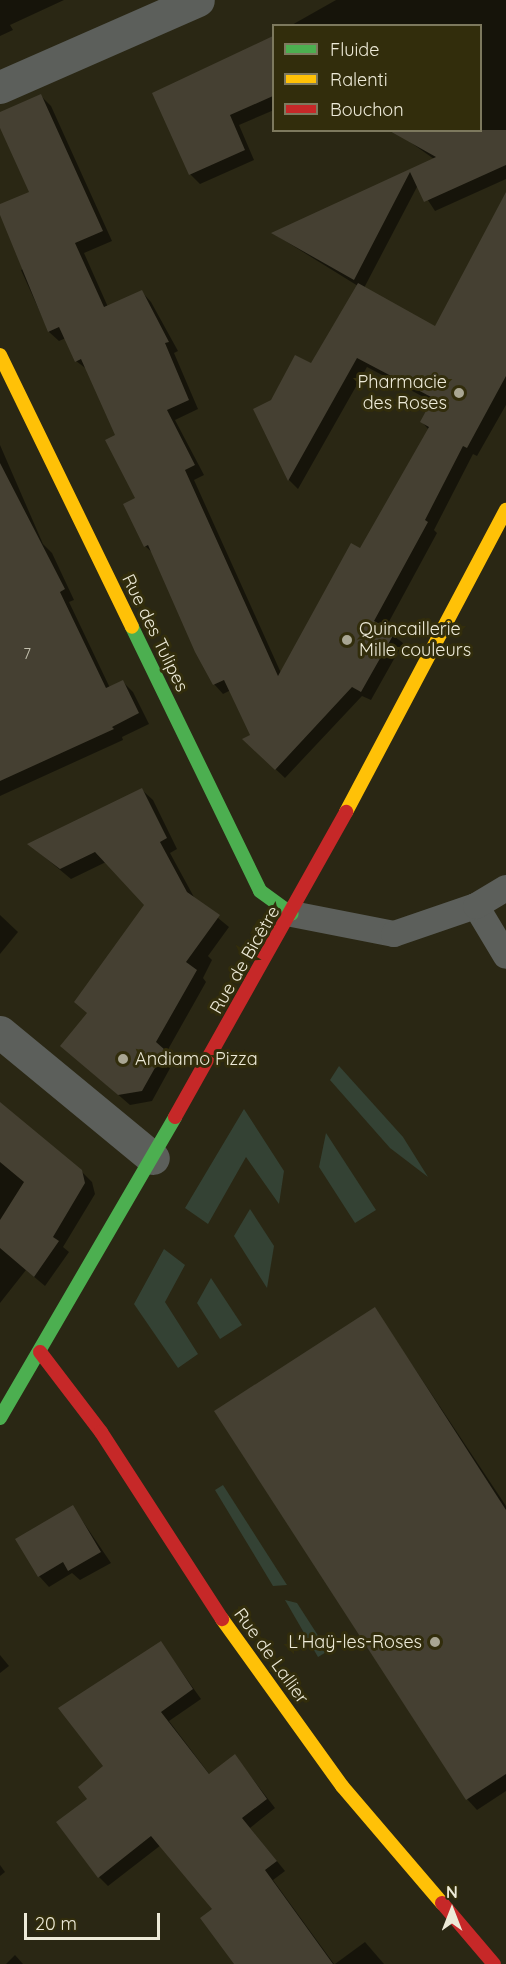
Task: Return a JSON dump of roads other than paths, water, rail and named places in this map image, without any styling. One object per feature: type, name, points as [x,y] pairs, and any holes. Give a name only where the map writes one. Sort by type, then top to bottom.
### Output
[{"type":"street","points":[[0,87],[198,0]]},
{"type":"street","name":"Rue des Tulipes","points":[[0,355],[260,891],[292,914]]},
{"type":"street","name":"Rue de Bicêtre","points":[[0,1418],[153,1158],[292,914],[506,510]]},
{"type":"street","points":[[0,1032],[153,1158]]},
{"type":"street","name":"Rue de Lallier","points":[[40,1352],[101,1432],[218,1612],[342,1786],[494,1964]]},
{"type":"lane","points":[[292,914],[394,934],[476,906],[506,888]]},
{"type":"lane","points":[[476,906],[506,956]]},
{"type":"place","name":"Pharmacie des Roses","points":[[459,393]]},
{"type":"place","name":"Quincaillerie Mille couleurs","points":[[347,640]]},
{"type":"place","name":"Andiamo Pizza","points":[[123,1059]]},
{"type":"place","name":"L'Haÿ-les-Roses","points":[[435,1642]]}]
